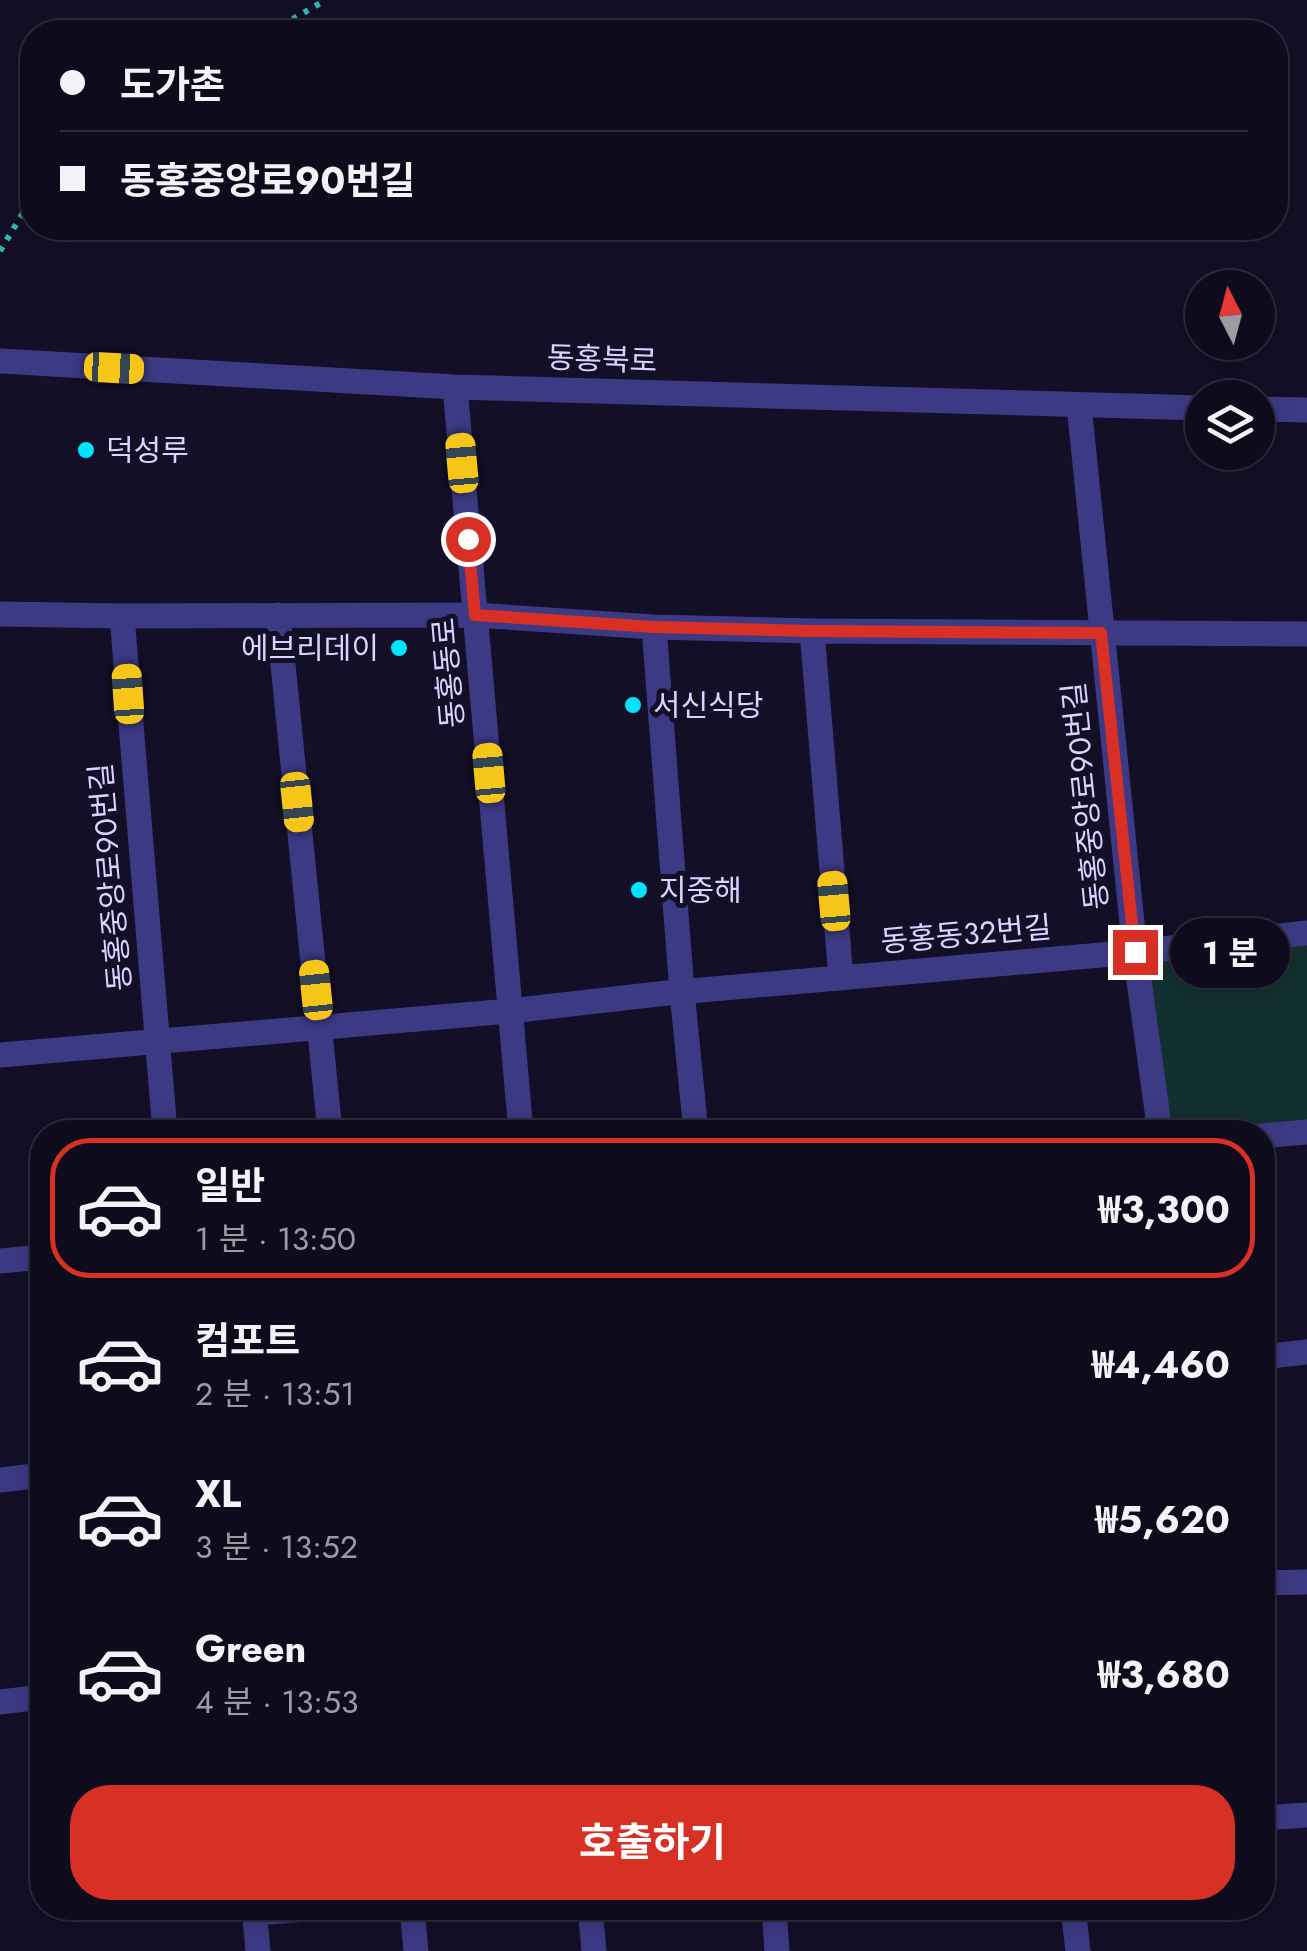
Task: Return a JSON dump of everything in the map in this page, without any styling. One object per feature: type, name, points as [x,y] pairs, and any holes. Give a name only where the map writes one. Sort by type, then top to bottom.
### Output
[{"type":"street","name":"동홍북로","points":[[0,361],[455,387],[1185,408]]},
{"type":"street","name":"동홍동로","points":[[455,387],[520,1120]]},
{"type":"street","name":"동홍중앙로90번길","points":[[1078,405],[1135,952],[1158,1120]]},
{"type":"street","points":[[1275,409],[1307,410]]},
{"type":"street","points":[[0,614],[475,615],[654,627],[812,631],[1307,634]]},
{"type":"street","points":[[278,615],[329,1120]]},
{"type":"street","name":"동홍중앙로90번길","points":[[122,616],[164,1120]]},
{"type":"street","points":[[654,627],[695,1120]]},
{"type":"street","points":[[812,631],[840,978]]},
{"type":"street","name":"동홍동32번길","points":[[0,1055],[1307,933]]},
{"type":"street","points":[[1275,1135],[1307,1132]]},
{"type":"street","points":[[0,1261],[30,1258]]},
{"type":"street","points":[[1275,1356],[1307,1352]]},
{"type":"street","points":[[0,1480],[30,1476]]},
{"type":"street","points":[[1275,1583],[1307,1582]]},
{"type":"street","points":[[0,1702],[30,1699]]},
{"type":"street","points":[[1275,1817],[1307,1815]]},
{"type":"street","points":[[256,1920],[258,1951]]},
{"type":"street","points":[[413,1920],[416,1951]]},
{"type":"street","points":[[591,1920],[594,1951]]},
{"type":"street","points":[[775,1920],[778,1951]]},
{"type":"street","points":[[1074,1920],[1078,1951]]},
{"type":"path","points":[[291,20],[326,0]]},
{"type":"path","points":[[0,251],[20,218]]},
{"type":"green space","points":[[1307,933],[1307,1132],[1275,1132],[1275,1120],[1158,1120],[1135,952]]},
{"type":"place","name":"덕성루","points":[[86,450]]},
{"type":"place","name":"에브리데이","points":[[399,648]]},
{"type":"place","name":"서신식당","points":[[633,705]]},
{"type":"place","name":"지중해","points":[[639,890]]},
{"type":"route","points":[[468,539],[475,615],[654,627],[1101,633],[1135,952]]}]
